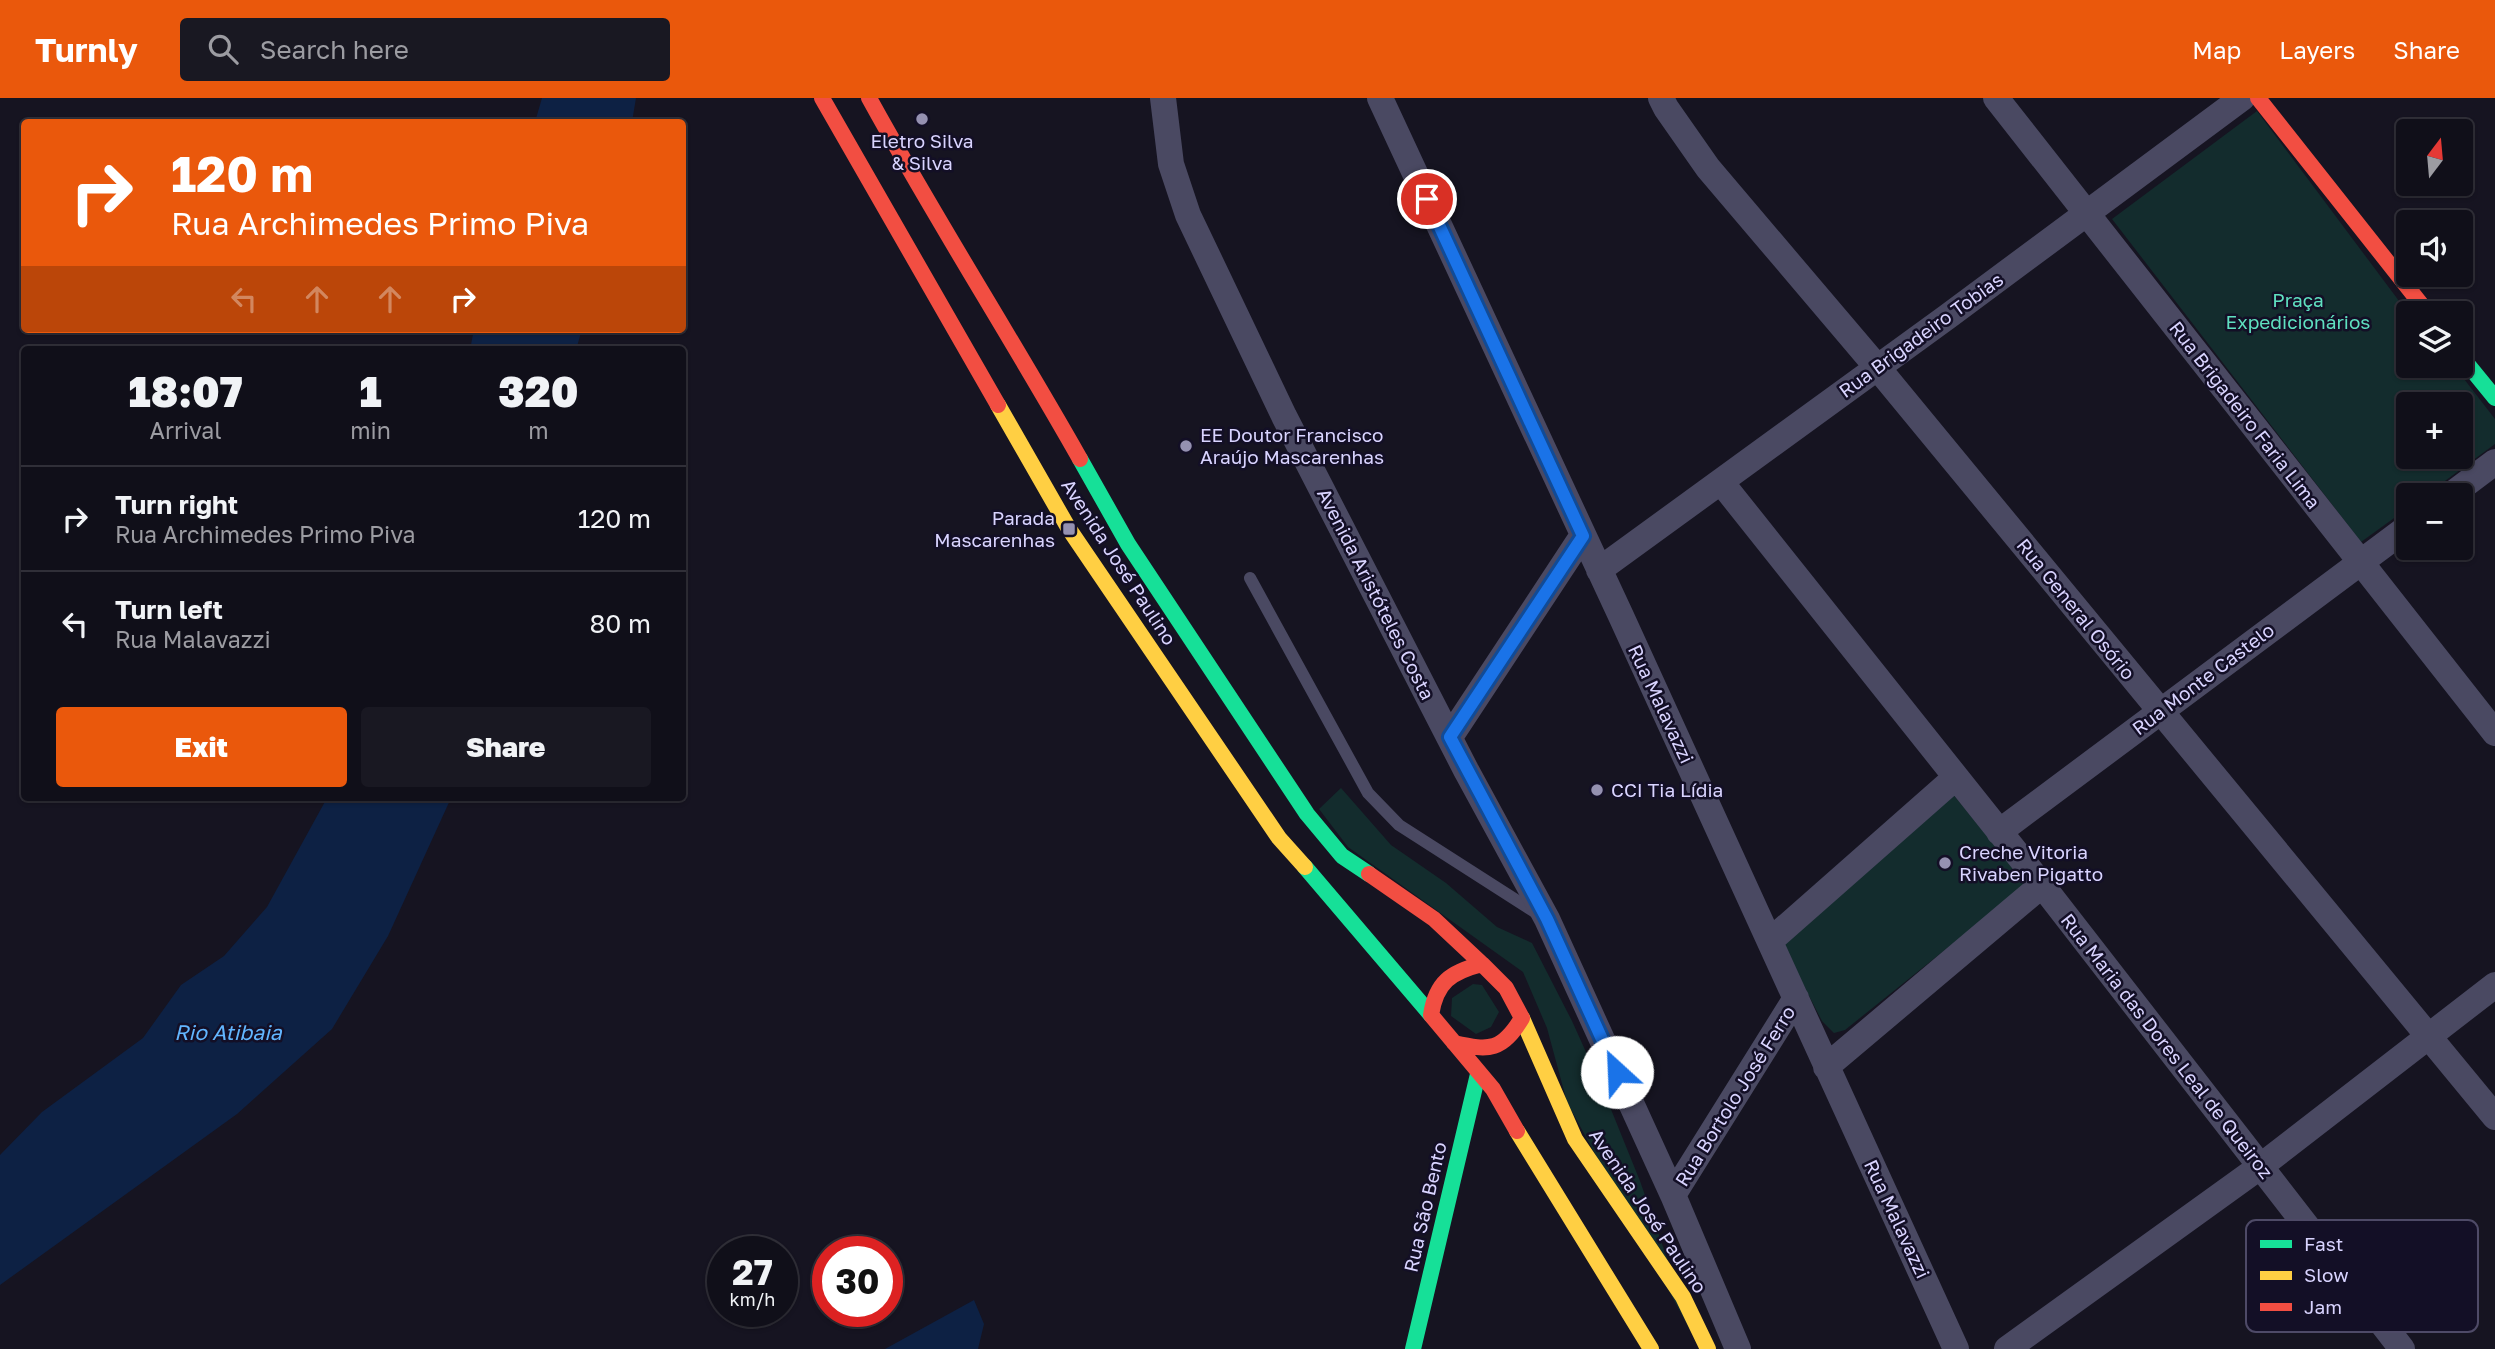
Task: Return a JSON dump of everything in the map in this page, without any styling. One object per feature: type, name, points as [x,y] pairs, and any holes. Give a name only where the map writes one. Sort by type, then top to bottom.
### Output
[{"type":"main road","name":"Avenida José Paulino","points":[[822,98],[1041,489],[1145,649],[1279,838],[1365,935],[1431,1016]]},
{"type":"main road","name":"Avenida José Paulino","points":[[869,98],[904,162],[1027,365],[1128,544],[1307,814],[1342,856],[1434,919],[1482,964]]},
{"type":"main road","points":[[2258,98],[2419,301]]},
{"type":"main road","points":[[2473,371],[2495,398]]},
{"type":"main road","points":[[1478,1074],[1498,1046],[1512,1035],[1522,1018],[1514,1000],[1497,976],[1482,964],[1462,969],[1439,987],[1432,1000],[1431,1016],[1478,1074],[1493,1089],[1651,1349]]},
{"type":"main road","name":"Avenida José Paulino","points":[[1522,1018],[1574,1139],[1683,1297],[1708,1349]]},
{"type":"main road","points":[[1454,1043],[1482,1050],[1498,1046]]},
{"type":"main road","name":"Rua São Bento","points":[[1413,1349],[1478,1074]]},
{"type":"street","name":"Avenida Aristóteles Costa","points":[[1163,98],[1171,164],[1188,215],[1284,416],[1547,919],[1673,1195],[1738,1349]]},
{"type":"street","name":"Rua Malavazzi","points":[[1380,98],[1956,1349]]},
{"type":"street","name":"Rua General Osório","points":[[1661,98],[1708,168],[1877,368],[2495,1117]]},
{"type":"street","name":"Rua Brigadeiro Faria Lima","points":[[1996,98],[2495,733]]},
{"type":"street","name":"Rua Brigadeiro Tobias","points":[[1599,570],[2242,98]]},
{"type":"street","points":[[2467,483],[2495,462]]},
{"type":"street","name":"Rua Maria das Dores Leal de Queiroz","points":[[1721,482],[2303,1220]]},
{"type":"street","points":[[1450,737],[1583,536]]},
{"type":"street","name":"Rua Monte Castelo","points":[[1999,832],[2396,536]]},
{"type":"street","points":[[1770,941],[1955,778]]},
{"type":"street","points":[[1826,1067],[2042,886]]},
{"type":"street","points":[[2007,1349],[2261,1166],[2495,985]]},
{"type":"street","name":"Rua Bortolo José Ferro","points":[[1673,1195],[1796,998]]},
{"type":"street","name":"Rua Maria das Dores Leal de Queiroz","points":[[2389,1332],[2402,1349]]},
{"type":"lane","points":[[1250,578],[1368,793],[1399,825],[1547,919]]},
{"type":"green space","name":"Praça Expedicionários","points":[[2257,111],[2399,301],[2396,301],[2396,378],[2463,378],[2495,419],[2495,444],[2473,460],[2473,392],[2396,392],[2396,469],[2461,469],[2442,483],[2396,483],[2396,517],[2361,542],[2112,219]]},
{"type":"green space","points":[[1341,788],[1391,845],[1446,883],[1497,927],[1532,943],[1604,1092],[1640,1181],[1696,1341],[1567,1102],[1547,1028],[1523,972],[1348,847],[1319,809]]},
{"type":"green space","points":[[1952,793],[2025,882],[2016,893],[1845,1030],[1834,1033],[1822,1021],[1781,942]]},
{"type":"green space","points":[[1473,984],[1482,985],[1499,1012],[1491,1027],[1476,1034],[1451,1016],[1452,998]]},
{"type":"water","points":[[542,98],[636,98],[632,119],[536,119]]},
{"type":"water","points":[[473,333],[581,333],[577,346],[471,346]]},
{"type":"water","name":"Rio Atibaia","points":[[325,801],[450,801],[388,936],[332,1029],[237,1114],[0,1285],[0,1155],[42,1112],[143,1038],[181,985],[224,956],[267,907]]},
{"type":"water","points":[[974,1300],[984,1324],[978,1349],[885,1349]]},
{"type":"traffic: fast","points":[[2473,371],[2495,398]]},
{"type":"traffic: fast","points":[[1080,459],[1128,544],[1307,814],[1342,856],[1369,874]]},
{"type":"traffic: fast","points":[[1305,867],[1431,1015]]},
{"type":"traffic: fast","points":[[1413,1349],[1478,1074]]},
{"type":"traffic: slow","points":[[998,405],[1069,529],[1279,838],[1305,867]]},
{"type":"traffic: slow","points":[[1522,1018],[1575,1139],[1683,1297],[1708,1349]]},
{"type":"traffic: slow","points":[[1517,1131],[1651,1349]]},
{"type":"traffic: jam","points":[[822,98],[998,405]]},
{"type":"traffic: jam","points":[[869,98],[1080,459]]},
{"type":"traffic: jam","points":[[2258,98],[2419,301]]},
{"type":"traffic: jam","points":[[1369,874],[1434,919],[1482,964]]},
{"type":"traffic: jam","points":[[1454,1043],[1466,1046],[1477,1047],[1494,1046],[1508,1037],[1522,1018],[1506,988],[1482,964],[1447,980],[1437,994],[1431,1015],[1493,1089],[1517,1131]]},
{"type":"place","name":"Eletro Silva & Silva","points":[[922,119]]},
{"type":"place","name":"EE Doutor Francisco Araújo Mascarenhas","points":[[1186,446]]},
{"type":"place","name":"Parada Mascarenhas","points":[[1069,529]]},
{"type":"place","name":"CCI Tia Lídia","points":[[1597,790]]},
{"type":"place","name":"Creche Vitoria Rivaben Pigatto","points":[[1945,863]]},
{"type":"route","points":[[1427,199],[1583,536],[1450,737],[1547,919],[1617,1072]]}]
